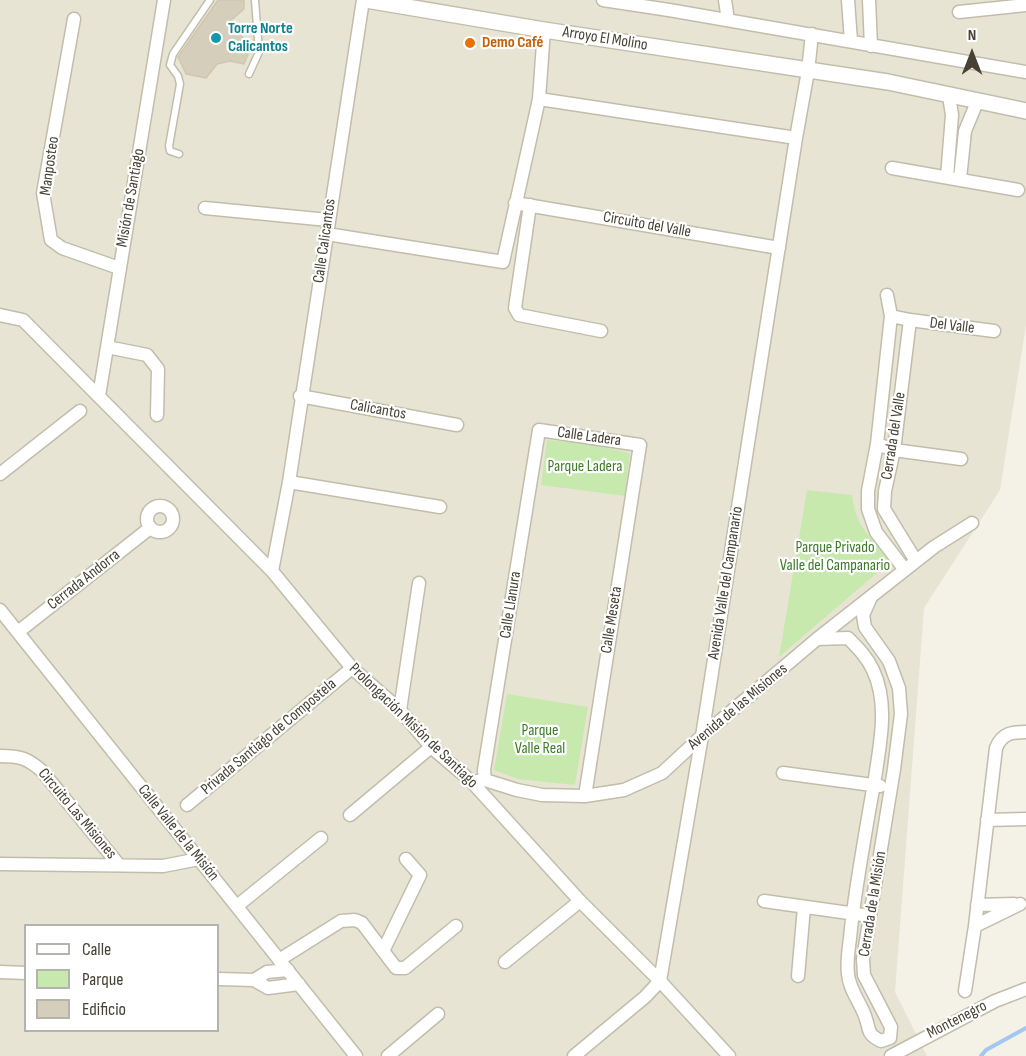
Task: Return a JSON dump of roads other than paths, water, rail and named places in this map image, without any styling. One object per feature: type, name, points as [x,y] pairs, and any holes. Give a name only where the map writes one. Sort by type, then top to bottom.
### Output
[{"type":"street","name":"Misión de Santiago","points":[[99,396],[164,0]]},
{"type":"street","name":"Arroyo El Molino","points":[[364,0],[544,30],[888,82],[1026,111]]},
{"type":"street","name":"Calle Calicantos","points":[[272,571],[289,483],[300,396],[364,0]]},
{"type":"street","points":[[603,0],[668,5],[728,20],[1026,72]]},
{"type":"street","points":[[726,0],[728,20]]},
{"type":"street","points":[[848,0],[851,41]]},
{"type":"street","points":[[959,12],[1026,4]]},
{"type":"street","points":[[850,14],[870,6],[871,46]]},
{"type":"street","name":"Manposteo","points":[[74,19],[43,193],[48,224],[51,240],[62,248],[119,268]]},
{"type":"street","points":[[327,234],[503,262],[539,99],[544,30]]},
{"type":"street","points":[[808,71],[812,34]]},
{"type":"street","name":"Avenida Valle del Campanario","points":[[660,981],[702,736],[808,71]]},
{"type":"street","points":[[947,177],[952,115],[949,96]]},
{"type":"street","points":[[539,99],[796,138]]},
{"type":"street","points":[[960,179],[965,131],[976,102]]},
{"type":"street","points":[[892,168],[1018,190]]},
{"type":"street","name":"Circuito del Valle","points":[[515,203],[779,248]]},
{"type":"street","points":[[530,205],[515,308],[519,315],[601,331]]},
{"type":"street","points":[[205,208],[328,220]]},
{"type":"street","name":"Cerrada del Valle","points":[[887,295],[891,316],[877,444],[868,492],[868,509],[876,532],[905,570]]},
{"type":"street","name":"Prolongación Misión de Santiago","points":[[0,315],[23,320],[272,571],[352,668],[400,710],[431,747],[471,781],[580,901],[660,981],[729,1056]]},
{"type":"street","points":[[891,316],[910,320]]},
{"type":"street","name":"Cerrada del Valle","points":[[884,509],[885,491],[894,450],[910,320]]},
{"type":"street","name":"Del Valle","points":[[910,320],[994,331]]},
{"type":"street","points":[[107,347],[147,355],[158,369],[157,415]]},
{"type":"street","name":"Calicantos","points":[[300,396],[457,425]]},
{"type":"street","points":[[0,474],[80,411]]},
{"type":"street","name":"Calle Ladera","points":[[539,430],[639,445]]},
{"type":"street","name":"Calle Llanura","points":[[485,780],[484,770],[539,430]]},
{"type":"street","points":[[877,444],[894,450],[961,459]]},
{"type":"street","name":"Calle Meseta","points":[[585,796],[639,445]]},
{"type":"street","points":[[289,483],[440,507]]},
{"type":"street","points":[[868,509],[884,509],[916,561]]},
{"type":"street","name":"Avenida de las Misiones","points":[[471,781],[485,780],[543,795],[585,796],[624,790],[662,773],[702,736],[817,639],[934,546],[972,523]]},
{"type":"street","name":"Cerrada Andorra","points":[[18,632],[150,528]]},
{"type":"street","points":[[400,710],[419,583]]},
{"type":"street","name":"Cerrada de la Misión","points":[[817,639],[848,638],[864,654],[871,667],[880,696],[882,717],[853,914],[848,977],[872,1037],[881,1041],[890,1038],[891,1027],[864,975],[863,959],[901,714],[899,688],[887,659],[865,627],[863,615],[871,597]]},
{"type":"street","name":"Calle Valle de la Misión","points":[[0,610],[356,1056]]},
{"type":"street","points":[[871,667],[887,659]]},
{"type":"street","name":"Privada Santiago de Compostela","points":[[187,805],[352,668]]},
{"type":"street","points":[[965,991],[996,748],[999,741],[1011,732],[1026,732]]},
{"type":"street","points":[[350,815],[431,747]]},
{"type":"street","name":"Circuito Las Misiones","points":[[0,756],[15,756],[30,760],[42,771],[119,865]]},
{"type":"street","points":[[783,773],[891,787]]},
{"type":"street","points":[[987,820],[1026,819]]},
{"type":"street","points":[[237,906],[321,838]]},
{"type":"street","points":[[383,951],[420,875],[406,859]]},
{"type":"street","name":"Circuito Las Misiones","points":[[0,864],[163,866],[175,871],[202,863]]},
{"type":"street","points":[[764,900],[870,916]]},
{"type":"street","points":[[505,962],[580,901]]},
{"type":"street","points":[[976,905],[1023,904]]},
{"type":"street","points":[[975,926],[1023,904]]},
{"type":"street","points":[[798,976],[804,907]]},
{"type":"street","points":[[279,960],[341,921],[355,920],[362,923],[396,968],[405,968],[456,926]]},
{"type":"street","points":[[254,980],[267,972],[288,970]]},
{"type":"street","points":[[0,972],[24,973]]},
{"type":"street","points":[[219,979],[254,980],[268,988],[299,984]]},
{"type":"street","points":[[574,1056],[645,997],[660,981]]},
{"type":"street","name":"Montenegro","points":[[891,1056],[995,1001],[1026,989]]},
{"type":"street","points":[[388,1056],[438,1014]]},
{"type":"lane","points":[[179,154],[170,151],[169,146],[180,84],[178,76],[170,65],[173,54],[210,0]]},
{"type":"lane","points":[[249,74],[259,52],[255,0]]},
{"type":"waterway","points":[[981,1056],[986,1050],[1026,1028]]},
{"type":"place","name":"Torre Norte Calicantos","points":[[216,38]]},
{"type":"place","name":"Demo Café","points":[[470,43]]},
{"type":"park label","name":"Parque Ladera","points":[[585,467]]},
{"type":"park label","name":"Parque Privado Valle del Campanario","points":[[835,557]]},
{"type":"park label","name":"Parque Valle Real","points":[[540,740]]}]
